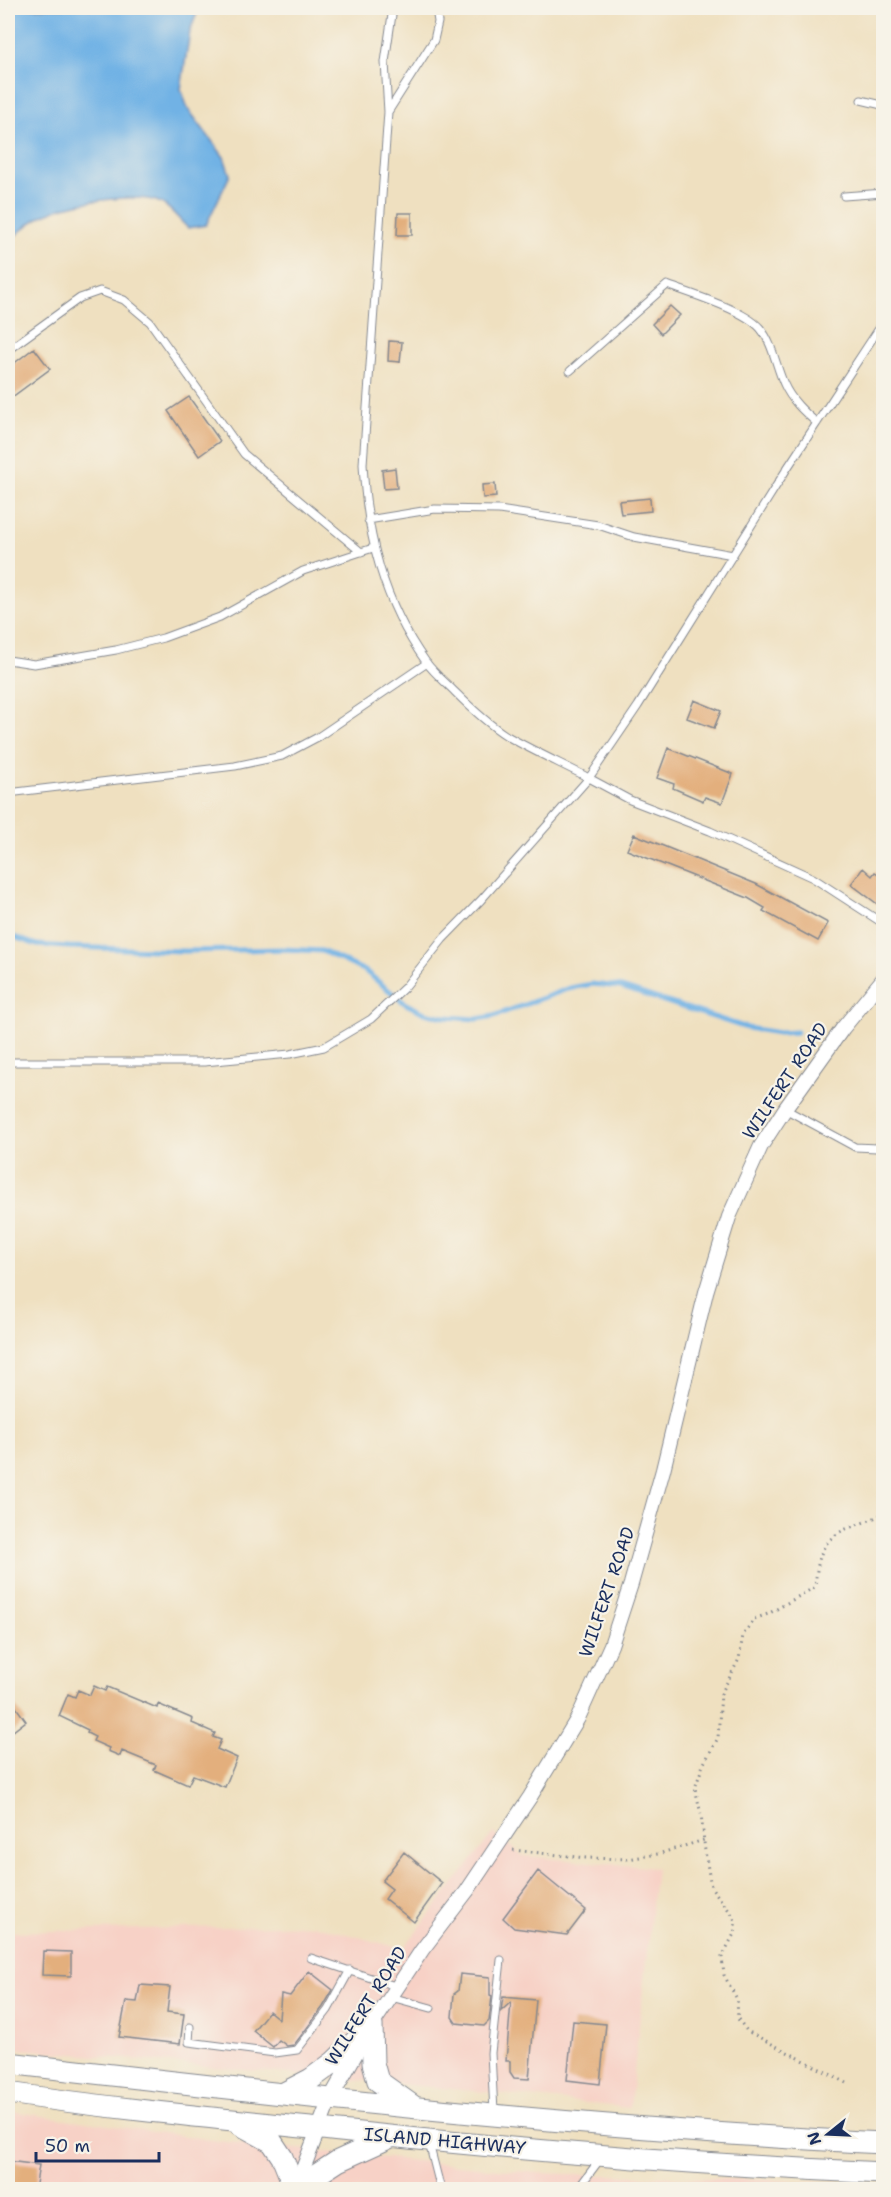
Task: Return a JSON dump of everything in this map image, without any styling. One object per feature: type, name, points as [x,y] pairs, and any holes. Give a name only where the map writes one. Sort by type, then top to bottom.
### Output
[{"type":"main road","points":[[282,2094],[319,2074],[372,2025]]},
{"type":"main road","points":[[372,2025],[373,2063],[378,2081],[417,2108]]},
{"type":"main road","name":"ISLAND HIGHWAY","points":[[8,2063],[417,2108],[738,2136],[884,2143]]},
{"type":"main road","name":"ISLAND HIGHWAY","points":[[8,2093],[392,2137],[603,2155],[884,2173]]},
{"type":"main road","points":[[233,2120],[272,2142],[282,2157],[295,2189],[338,2161],[392,2137]]},
{"type":"street","name":"WILFERT ROAD","points":[[295,2189],[330,2099],[372,2025],[497,1847],[578,1718],[611,1646],[649,1522],[706,1292],[729,1216],[761,1146],[785,1109],[843,1028],[884,978]]},
{"type":"lane","points":[[393,8],[384,62],[388,112],[363,464],[373,549],[402,623],[427,663],[466,703],[506,735],[630,800],[710,831],[813,878],[884,924]]},
{"type":"lane","points":[[388,112],[434,40],[438,22],[436,8]]},
{"type":"lane","points":[[861,99],[882,105],[884,109]]},
{"type":"lane","points":[[844,196],[884,193]]},
{"type":"lane","points":[[570,371],[667,285],[735,312],[760,328],[768,342],[785,387],[796,404],[817,423]]},
{"type":"lane","points":[[8,350],[80,298],[100,291],[124,300],[150,322],[244,454],[361,552]]},
{"type":"lane","points":[[8,1062],[204,1062],[290,1054],[324,1047],[371,1019],[405,987],[442,939],[481,900],[589,778],[638,706],[884,321]]},
{"type":"lane","points":[[368,520],[435,509],[499,510],[598,525],[634,537],[733,555]]},
{"type":"lane","points":[[8,660],[34,664],[117,650],[163,638],[220,616],[303,571],[373,549]]},
{"type":"lane","points":[[8,793],[235,766],[282,756],[318,737],[427,663]]},
{"type":"lane","points":[[785,1109],[855,1148],[880,1151],[884,1140]]},
{"type":"lane","points":[[311,1958],[350,1970],[431,2008]]},
{"type":"lane","points":[[494,2115],[491,2053],[501,1960]]},
{"type":"lane","points":[[190,2027],[189,2042],[275,2053],[297,2050],[328,2010],[350,1970]]},
{"type":"lane","points":[[428,2140],[441,2190]]},
{"type":"lane","points":[[577,2190],[603,2155]]},
{"type":"path","points":[[847,2083],[747,2031],[738,2019],[737,1999],[724,1975],[722,1957],[736,1930],[734,1917],[711,1887],[695,1788],[704,1764],[718,1738],[722,1694],[739,1659],[743,1635],[754,1619],[768,1614],[815,1587],[817,1566],[824,1545],[832,1536],[884,1512]]},
{"type":"path","points":[[497,1847],[586,1858],[628,1859],[658,1854],[704,1840]]},
{"type":"shaded area","points":[[493,1833],[523,1856],[656,1868],[630,2108],[485,2092],[8,2048],[8,1932],[313,1925],[403,1949]]},
{"type":"shaded area","points":[[8,2111],[226,2142],[537,2173],[884,2184],[883,2190],[8,2190]]},
{"type":"water","points":[[8,8],[199,8],[190,31],[181,89],[188,109],[224,157],[230,175],[206,225],[188,228],[161,203],[138,198],[123,198],[76,204],[46,214],[28,225],[8,243]]},
{"type":"building","points":[[398,213],[412,213],[412,235],[397,235]]},
{"type":"building","points":[[670,306],[680,315],[661,334],[652,324]]},
{"type":"building","points":[[389,341],[402,342],[400,362],[388,361]]},
{"type":"building","points":[[34,348],[50,369],[8,400],[8,368]]},
{"type":"building","points":[[189,397],[220,441],[199,456],[168,411]]},
{"type":"building","points":[[395,468],[397,488],[384,489],[382,470]]},
{"type":"building","points":[[495,484],[496,497],[483,498],[482,485]]},
{"type":"building","points":[[650,498],[651,511],[621,514],[619,501]]},
{"type":"building","points":[[694,700],[721,711],[714,728],[687,718]]},
{"type":"building","points":[[668,748],[733,774],[722,803],[705,797],[703,801],[673,788],[674,784],[657,778]]},
{"type":"building","points":[[634,834],[756,884],[828,923],[818,941],[763,911],[765,908],[748,898],[627,850]]},
{"type":"building","points":[[863,868],[872,876],[875,872],[884,878],[884,909],[851,884]]},
{"type":"building","points":[[94,1686],[105,1691],[107,1687],[157,1708],[158,1704],[193,1719],[192,1723],[215,1733],[213,1737],[221,1740],[217,1749],[237,1758],[225,1787],[193,1775],[188,1785],[154,1770],[156,1765],[122,1751],[120,1756],[108,1751],[109,1748],[93,1741],[95,1737],[87,1733],[88,1730],[59,1716],[68,1694],[75,1697],[78,1690],[90,1695]]},
{"type":"building","points":[[8,1696],[26,1721],[8,1735]]},
{"type":"building","points":[[404,1852],[442,1883],[414,1922],[385,1899],[392,1889],[382,1881]]},
{"type":"building","points":[[538,1871],[586,1910],[567,1935],[514,1928],[503,1918]]},
{"type":"building","points":[[43,1951],[71,1952],[71,1976],[42,1975]]},
{"type":"building","points":[[309,1971],[333,1990],[294,2045],[287,2046],[279,2040],[273,2047],[253,2031],[269,2011],[279,2019],[281,1994],[290,1996]]},
{"type":"building","points":[[460,1974],[490,1977],[490,1995],[492,1996],[489,2021],[484,2026],[456,2023],[452,2017],[454,1994],[458,1991]]},
{"type":"building","points":[[140,1985],[170,1987],[167,2012],[184,2014],[180,2044],[119,2037],[126,2001],[137,2002]]},
{"type":"building","points":[[503,1997],[536,2000],[529,2079],[514,2078],[510,2072],[510,2061],[506,2061],[511,2002],[501,2011]]},
{"type":"building","points":[[573,2021],[606,2024],[600,2084],[567,2080]]},
{"type":"building","points":[[8,2161],[39,2165],[35,2190],[8,2190]]},
{"type":"waterway","points":[[8,935],[37,945],[69,947],[184,951],[282,949],[322,951],[365,971],[406,1004],[425,1013],[445,1017],[477,1019],[494,1016],[570,988],[592,984],[621,987],[747,1028],[779,1033],[797,1032]]}]
